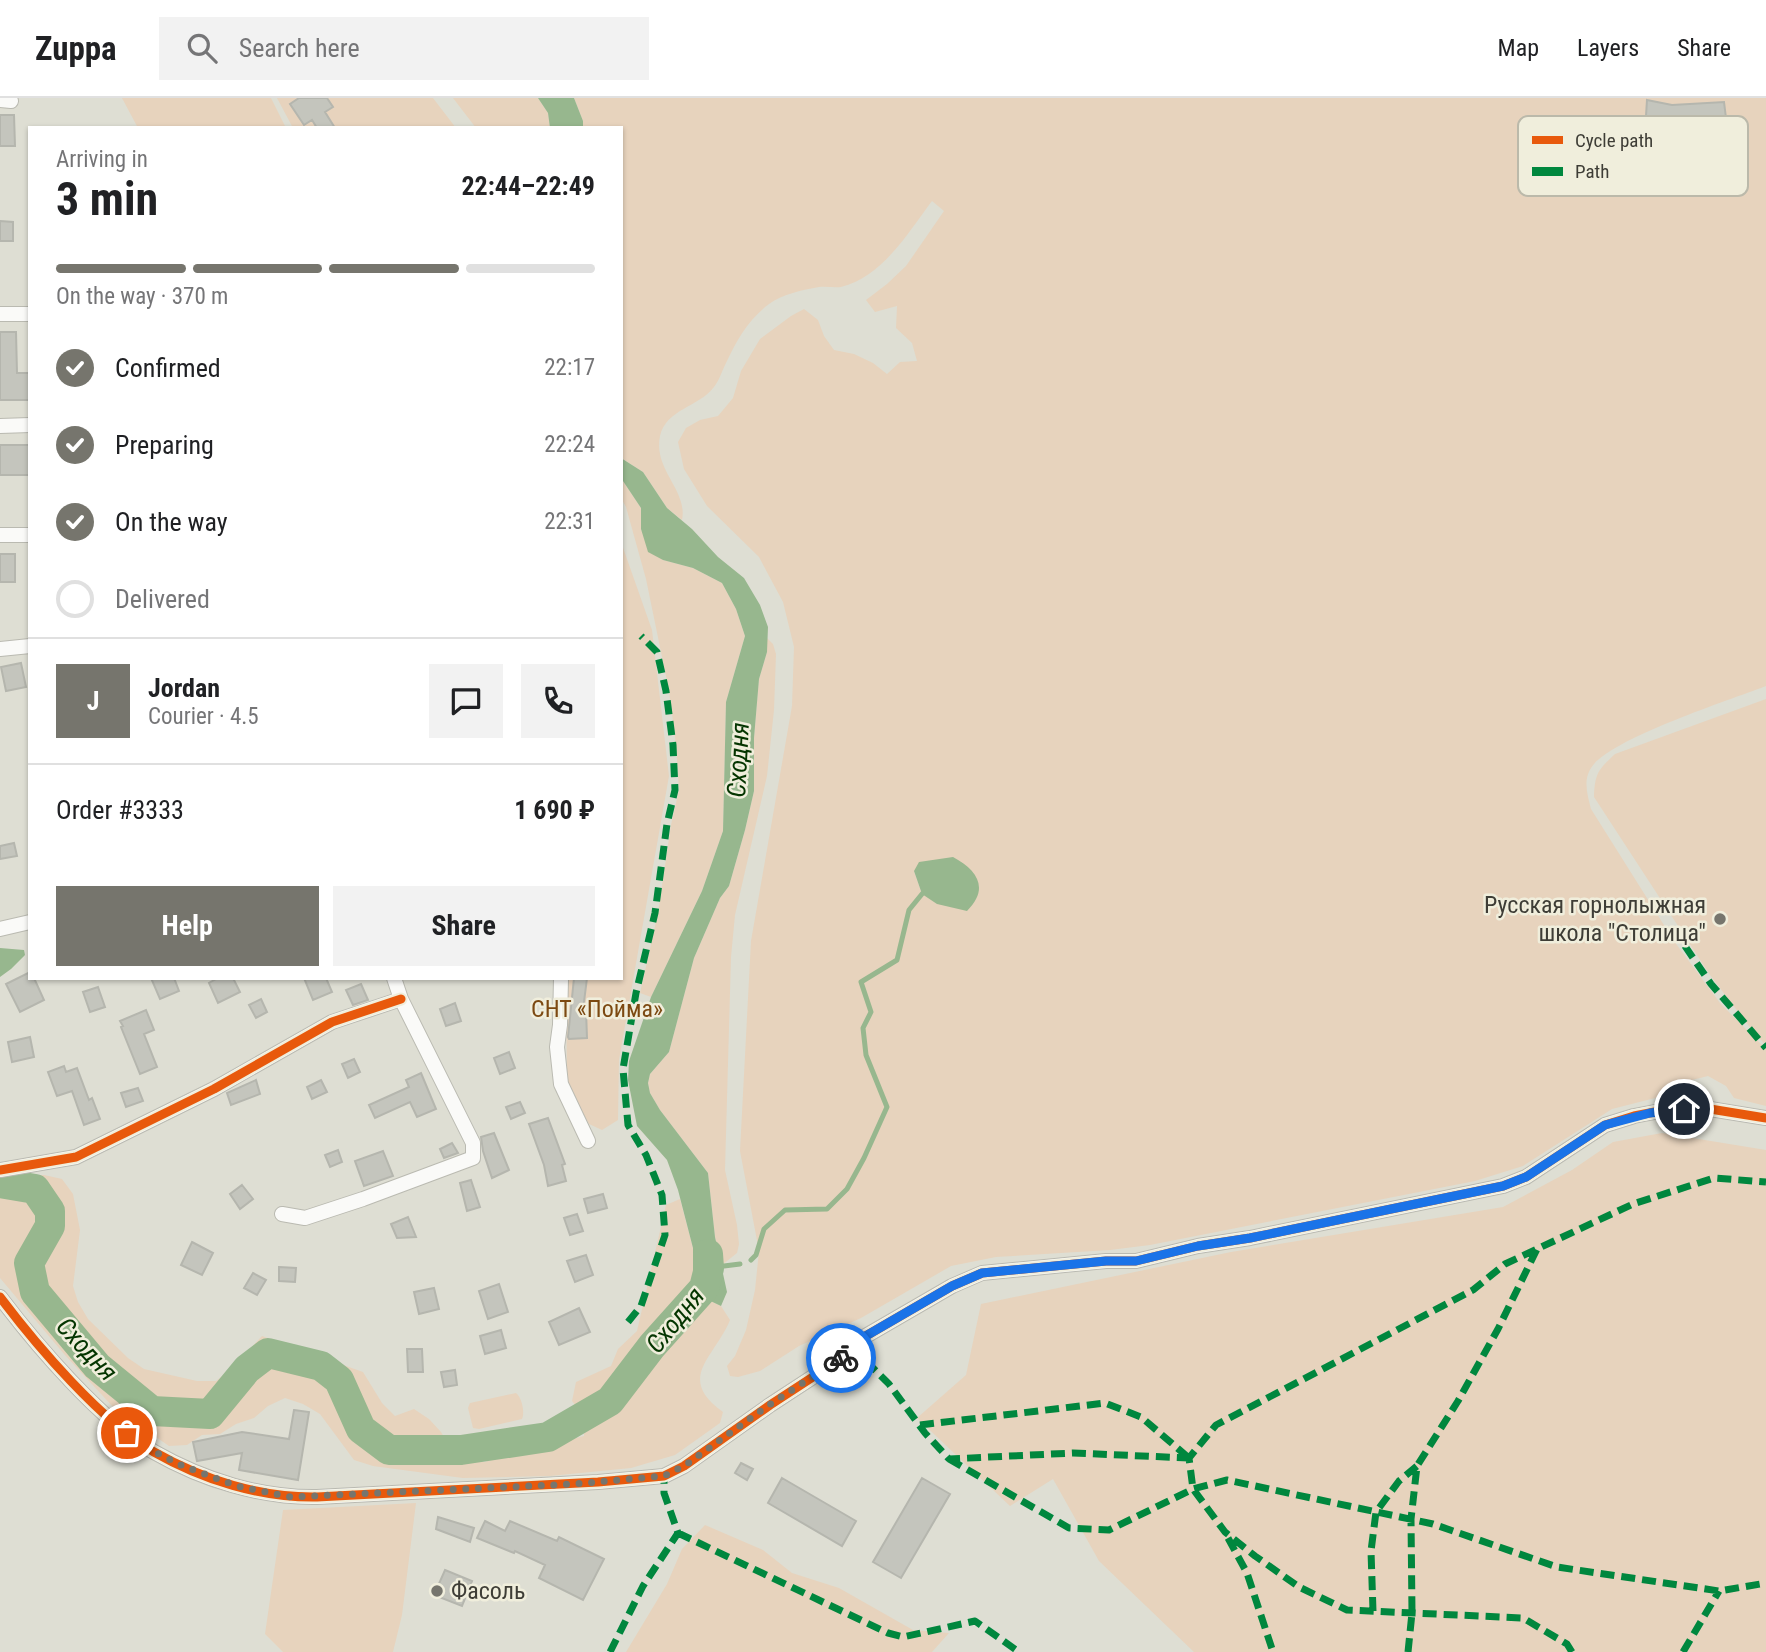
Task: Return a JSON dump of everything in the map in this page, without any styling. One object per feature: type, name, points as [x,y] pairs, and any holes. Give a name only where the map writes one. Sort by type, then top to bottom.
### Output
[{"type":"street","points":[[0,314],[28,314]]},
{"type":"street","points":[[0,426],[28,425]]},
{"type":"street","points":[[0,535],[28,535]]},
{"type":"street","points":[[0,649],[28,646]]},
{"type":"street","points":[[0,929],[28,922]]},
{"type":"street","points":[[282,1214],[304,1218],[473,1158],[473,1143],[401,999],[395,980]]},
{"type":"street","points":[[561,980],[557,1047],[561,1084],[588,1141]]},
{"type":"street","points":[[0,1170],[76,1157],[214,1089],[332,1022],[401,999]]},
{"type":"street","points":[[0,1297],[24,1329],[84,1394],[127,1433],[153,1451],[183,1466],[237,1486],[291,1497],[317,1497],[664,1476],[692,1461],[769,1405],[848,1354],[851,1346],[864,1337],[952,1286],[982,1273],[1106,1261],[1136,1261],[1198,1246],[1250,1238],[1503,1186],[1526,1177],[1605,1125],[1665,1110],[1704,1108],[1766,1118]]},
{"type":"green space","points":[[122,98],[271,98],[285,126],[137,126]]},
{"type":"green space","points":[[277,98],[433,98],[454,126],[292,126]]},
{"type":"green space","points":[[453,98],[538,98],[548,113],[550,126],[474,126]]},
{"type":"green space","points":[[574,98],[1766,98],[1766,686],[1675,720],[1626,742],[1594,764],[1586,786],[1591,809],[1674,941],[1720,1003],[1766,1049],[1766,1106],[1734,1098],[1726,1086],[1708,1076],[1688,1081],[1663,1096],[1612,1109],[1523,1166],[1475,1181],[1150,1245],[996,1257],[951,1266],[861,1318],[799,1346],[760,1371],[738,1377],[730,1376],[727,1366],[735,1356],[746,1330],[755,1290],[759,1251],[740,1151],[751,941],[792,706],[794,647],[783,602],[759,557],[707,506],[684,469],[678,442],[686,428],[700,420],[718,416],[733,398],[741,371],[760,339],[804,309],[818,320],[824,336],[834,350],[854,354],[873,363],[887,374],[900,362],[917,361],[912,343],[896,328],[897,306],[875,312],[866,300],[906,266],[944,211],[932,201],[893,252],[856,282],[841,287],[819,287],[786,295],[769,304],[749,324],[734,346],[714,387],[708,394],[676,414],[663,427],[659,448],[661,459],[680,499],[682,520],[667,508],[643,472],[623,459],[623,126],[583,126]],"holes":[[[914,871],[967,911],[922,894]]]},
{"type":"green space","points":[[623,481],[641,508],[641,530],[663,560],[693,568],[722,583],[736,609],[745,636],[726,702],[723,831],[702,891],[651,997],[640,993],[658,913],[679,790],[669,691],[646,579],[623,502]]},
{"type":"green space","name":"СНТ «Пойма»","points":[[623,548],[652,630],[669,776],[619,1060],[618,1120],[602,1130],[589,1124],[567,1086],[566,980],[623,980]]},
{"type":"green space","points":[[767,638],[773,644],[776,654],[774,710],[767,776],[735,915],[731,957],[725,1170],[739,1244],[737,1253],[722,1265],[715,1237],[708,1173],[660,1110],[650,1093],[648,1083],[650,1074],[669,1052],[694,958],[720,898],[729,886],[745,830],[754,791],[754,738],[759,679],[767,652]]},
{"type":"green space","name":"Русская горнолыжная школа \"Столица\"","points":[[1766,699],[1766,1045],[1710,975],[1594,797],[1598,772],[1615,754]]},
{"type":"green space","points":[[1662,1133],[1766,1150],[1766,1652],[1194,1652],[1099,1561],[1053,1479],[1010,1506],[917,1418],[966,1375],[981,1304],[1231,1252],[1503,1207],[1572,1170],[1613,1142]]},
{"type":"green space","points":[[44,1175],[62,1179],[73,1194],[80,1230],[73,1286],[78,1302],[88,1319],[128,1358],[144,1369],[197,1381],[216,1381],[262,1336],[363,1372],[382,1403],[395,1416],[414,1409],[429,1419],[441,1432],[450,1448],[465,1458],[484,1462],[584,1436],[584,1416],[572,1401],[576,1382],[611,1366],[618,1349],[637,1331],[666,1205],[680,1199],[693,1248],[693,1280],[702,1297],[721,1306],[730,1320],[703,1367],[700,1378],[709,1400],[723,1412],[720,1423],[675,1455],[631,1468],[550,1476],[463,1478],[373,1466],[354,1460],[320,1414],[285,1398],[268,1406],[254,1418],[236,1424],[220,1434],[202,1435],[187,1445],[169,1446],[114,1408],[0,1278],[0,1192],[26,1176]]},
{"type":"green space","points":[[516,1393],[522,1405],[522,1419],[473,1428],[468,1408],[470,1403]]},
{"type":"green space","points":[[416,1503],[402,1615],[393,1652],[283,1652],[265,1634],[283,1510]]},
{"type":"green space","points":[[705,1525],[763,1550],[792,1573],[839,1588],[913,1630],[949,1633],[932,1652],[626,1652],[667,1584],[682,1549]]},
{"type":"water","points":[[538,98],[574,98],[583,126],[550,126],[548,113]]},
{"type":"water","points":[[623,459],[643,472],[667,508],[744,578],[760,605],[768,627],[767,652],[759,679],[754,738],[754,791],[745,830],[729,886],[720,898],[694,958],[669,1052],[650,1074],[648,1083],[650,1093],[660,1110],[708,1173],[715,1237],[727,1292],[721,1306],[702,1297],[693,1280],[693,1248],[678,1190],[667,1160],[637,1126],[628,1080],[629,1061],[651,997],[702,891],[723,831],[726,702],[745,636],[736,609],[722,583],[693,568],[663,560],[648,552],[641,529],[641,508],[623,481]]},
{"type":"water","points":[[953,857],[969,868],[978,880],[978,895],[967,911],[937,904],[922,894],[914,871],[919,862]]},
{"type":"water","points":[[0,948],[24,950],[25,955],[0,977]]},
{"type":"building","points":[[299,98],[327,98],[333,107],[325,112],[334,126],[316,126],[312,120],[304,125],[290,104]]},
{"type":"building","points":[[1647,100],[1672,105],[1724,102],[1726,116],[1646,116]]},
{"type":"building","points":[[0,115],[14,115],[15,146],[0,146]]},
{"type":"building","points":[[0,221],[13,222],[13,241],[0,241]]},
{"type":"building","points":[[0,332],[16,332],[17,373],[28,373],[28,400],[0,400]]},
{"type":"building","points":[[0,445],[28,445],[28,475],[0,475]]},
{"type":"building","points":[[0,554],[15,554],[15,582],[0,582]]},
{"type":"building","points":[[21,663],[26,687],[6,691],[1,667]]},
{"type":"building","points":[[14,843],[17,856],[0,859],[0,846]]},
{"type":"building","points":[[28,973],[28,980],[35,980],[44,1000],[20,1012],[6,984]]},
{"type":"building","points":[[152,980],[175,980],[179,991],[160,999]]},
{"type":"building","points":[[214,980],[234,980],[240,992],[218,1003],[209,983]]},
{"type":"building","points":[[305,980],[327,980],[332,992],[313,1000]]},
{"type":"building","points":[[574,980],[587,980],[583,1010],[586,1010],[587,1038],[568,1037]]},
{"type":"building","points":[[361,984],[368,1000],[353,1005],[346,990]]},
{"type":"building","points":[[98,987],[105,1007],[90,1012],[83,992]]},
{"type":"building","points":[[261,999],[267,1012],[256,1018],[249,1005]]},
{"type":"building","points":[[455,1003],[461,1021],[446,1026],[440,1009]]},
{"type":"building","points":[[146,1010],[154,1030],[144,1034],[157,1067],[140,1074],[120,1021]]},
{"type":"building","points":[[30,1037],[34,1057],[12,1062],[8,1042]]},
{"type":"building","points":[[509,1052],[515,1068],[500,1074],[494,1058]]},
{"type":"building","points":[[354,1059],[360,1072],[348,1078],[342,1064]]},
{"type":"building","points":[[64,1066],[66,1072],[77,1068],[89,1100],[92,1098],[100,1119],[84,1125],[72,1091],[57,1096],[48,1072]]},
{"type":"building","points":[[421,1073],[436,1109],[417,1117],[410,1102],[375,1118],[369,1105],[409,1087],[406,1080]]},
{"type":"building","points":[[256,1080],[260,1094],[231,1105],[227,1093]]},
{"type":"building","points":[[321,1080],[327,1092],[312,1099],[307,1087]]},
{"type":"building","points":[[138,1088],[143,1101],[126,1107],[121,1093]]},
{"type":"building","points":[[520,1102],[525,1113],[511,1119],[506,1107]]},
{"type":"building","points":[[548,1118],[565,1164],[562,1165],[566,1181],[548,1186],[544,1165],[529,1124]]},
{"type":"building","points":[[494,1133],[509,1170],[492,1178],[481,1137]]},
{"type":"building","points":[[452,1143],[458,1153],[444,1158],[440,1149]]},
{"type":"building","points":[[338,1150],[342,1162],[330,1167],[325,1155]]},
{"type":"building","points":[[383,1151],[393,1176],[364,1186],[355,1161]]},
{"type":"building","points":[[471,1180],[480,1207],[467,1211],[460,1183]]},
{"type":"building","points":[[242,1185],[253,1199],[240,1209],[230,1194]]},
{"type":"building","points":[[603,1194],[607,1208],[588,1213],[584,1199]]},
{"type":"building","points":[[577,1214],[583,1231],[570,1235],[564,1218]]},
{"type":"building","points":[[408,1217],[416,1237],[397,1238],[391,1224]]},
{"type":"building","points":[[192,1242],[213,1253],[202,1275],[181,1265]]},
{"type":"building","points":[[586,1255],[593,1275],[575,1282],[567,1261]]},
{"type":"building","points":[[279,1267],[296,1268],[295,1282],[279,1281]]},
{"type":"building","points":[[253,1273],[266,1280],[257,1295],[244,1288]]},
{"type":"building","points":[[499,1284],[508,1312],[488,1319],[479,1291]]},
{"type":"building","points":[[434,1288],[439,1309],[419,1314],[414,1292]]},
{"type":"building","points":[[579,1308],[590,1332],[559,1345],[549,1322]]},
{"type":"building","points":[[501,1330],[506,1348],[485,1354],[480,1336]]},
{"type":"building","points":[[407,1349],[422,1349],[423,1372],[408,1372]]},
{"type":"building","points":[[455,1370],[457,1385],[444,1387],[441,1372]]},
{"type":"building","points":[[294,1410],[309,1412],[298,1480],[239,1470],[242,1453],[197,1461],[193,1442],[242,1432],[289,1439]]},
{"type":"building","points":[[741,1463],[753,1469],[747,1480],[735,1473]]},
{"type":"building","points":[[782,1478],[856,1521],[842,1546],[768,1503]]},
{"type":"building","points":[[922,1478],[950,1494],[901,1578],[873,1562]]},
{"type":"building","points":[[438,1517],[474,1528],[470,1542],[436,1529]]},
{"type":"building","points":[[485,1521],[505,1531],[510,1521],[557,1541],[559,1537],[604,1559],[583,1600],[539,1578],[545,1565],[477,1538]]},
{"type":"building","points":[[445,1570],[472,1581],[462,1606],[434,1595]]},
{"type":"waterway","points":[[751,1260],[756,1255],[764,1229],[785,1210],[827,1209],[847,1189],[864,1158],[887,1107],[866,1055],[863,1028],[871,1012],[861,982],[897,960],[909,910],[922,894]]},
{"type":"waterway","name":"Сходня","points":[[0,1183],[35,1189],[50,1211],[50,1226],[29,1263],[35,1292],[97,1366],[152,1411],[210,1414],[247,1369],[268,1353],[321,1366],[339,1380],[361,1429],[389,1450],[461,1450],[548,1437],[610,1401],[652,1346],[704,1288],[709,1268],[708,1254]]},
{"type":"waterway","points":[[716,1267],[740,1264]]},
{"type":"marked path","points":[[628,1322],[641,1306],[665,1235],[662,1195],[646,1155],[628,1125],[623,1069],[636,993],[655,913],[667,824],[675,790],[666,691],[657,652],[641,636]]},
{"type":"marked path","points":[[1671,935],[1676,933],[1711,984],[1766,1048]]},
{"type":"marked path","points":[[1572,1652],[1567,1644],[1523,1618],[1347,1610],[1299,1587],[1225,1532],[1193,1489],[1189,1458],[1216,1425],[1473,1290],[1505,1264],[1633,1204],[1714,1178],[1766,1182]]},
{"type":"marked path","points":[[1408,1652],[1412,1613],[1411,1519],[1417,1466],[1458,1401],[1498,1329],[1537,1249]]},
{"type":"marked path","points":[[851,1346],[889,1384],[925,1433],[949,1459],[1073,1453],[1189,1458]]},
{"type":"marked path","points":[[920,1425],[1105,1403],[1141,1417],[1189,1458]]},
{"type":"marked path","points":[[949,1459],[1069,1528],[1109,1530],[1193,1489],[1227,1480],[1433,1524],[1557,1567],[1719,1591],[1766,1583]]},
{"type":"marked path","points":[[1373,1611],[1371,1551],[1376,1512],[1399,1481],[1417,1466]]},
{"type":"marked path","points":[[610,1652],[643,1586],[678,1533],[664,1493],[664,1476]]},
{"type":"marked path","points":[[678,1533],[888,1633],[903,1637],[975,1621],[1019,1652]]},
{"type":"marked path","points":[[1228,1538],[1247,1573],[1273,1652]]},
{"type":"marked path","points":[[1683,1652],[1719,1591]]},
{"type":"cycle path","points":[[0,1170],[76,1157],[214,1089],[332,1022],[401,999]]},
{"type":"cycle path","points":[[0,1297],[32,1338],[113,1422],[154,1452],[173,1462],[212,1479],[254,1491],[317,1497],[664,1476],[684,1466],[848,1354],[851,1346],[864,1337],[952,1286],[982,1273],[1106,1261],[1136,1261],[1198,1246],[1250,1238],[1503,1186],[1526,1177],[1605,1125],[1634,1116],[1665,1110],[1704,1108],[1766,1118]]},
{"type":"way so far","points":[[127,1433],[153,1451],[183,1466],[237,1486],[291,1497],[574,1484],[664,1476],[684,1466],[841,1358]]},
{"type":"place","name":"Русская горнолыжная школа \"Столица\"","points":[[1720,919]]},
{"type":"place","name":"Фасоль","points":[[437,1591]]},
{"type":"route","points":[[841,1358],[848,1354],[851,1346],[864,1337],[952,1286],[982,1273],[1106,1261],[1136,1261],[1198,1246],[1250,1238],[1503,1186],[1526,1177],[1605,1125],[1634,1116],[1684,1109]]}]
